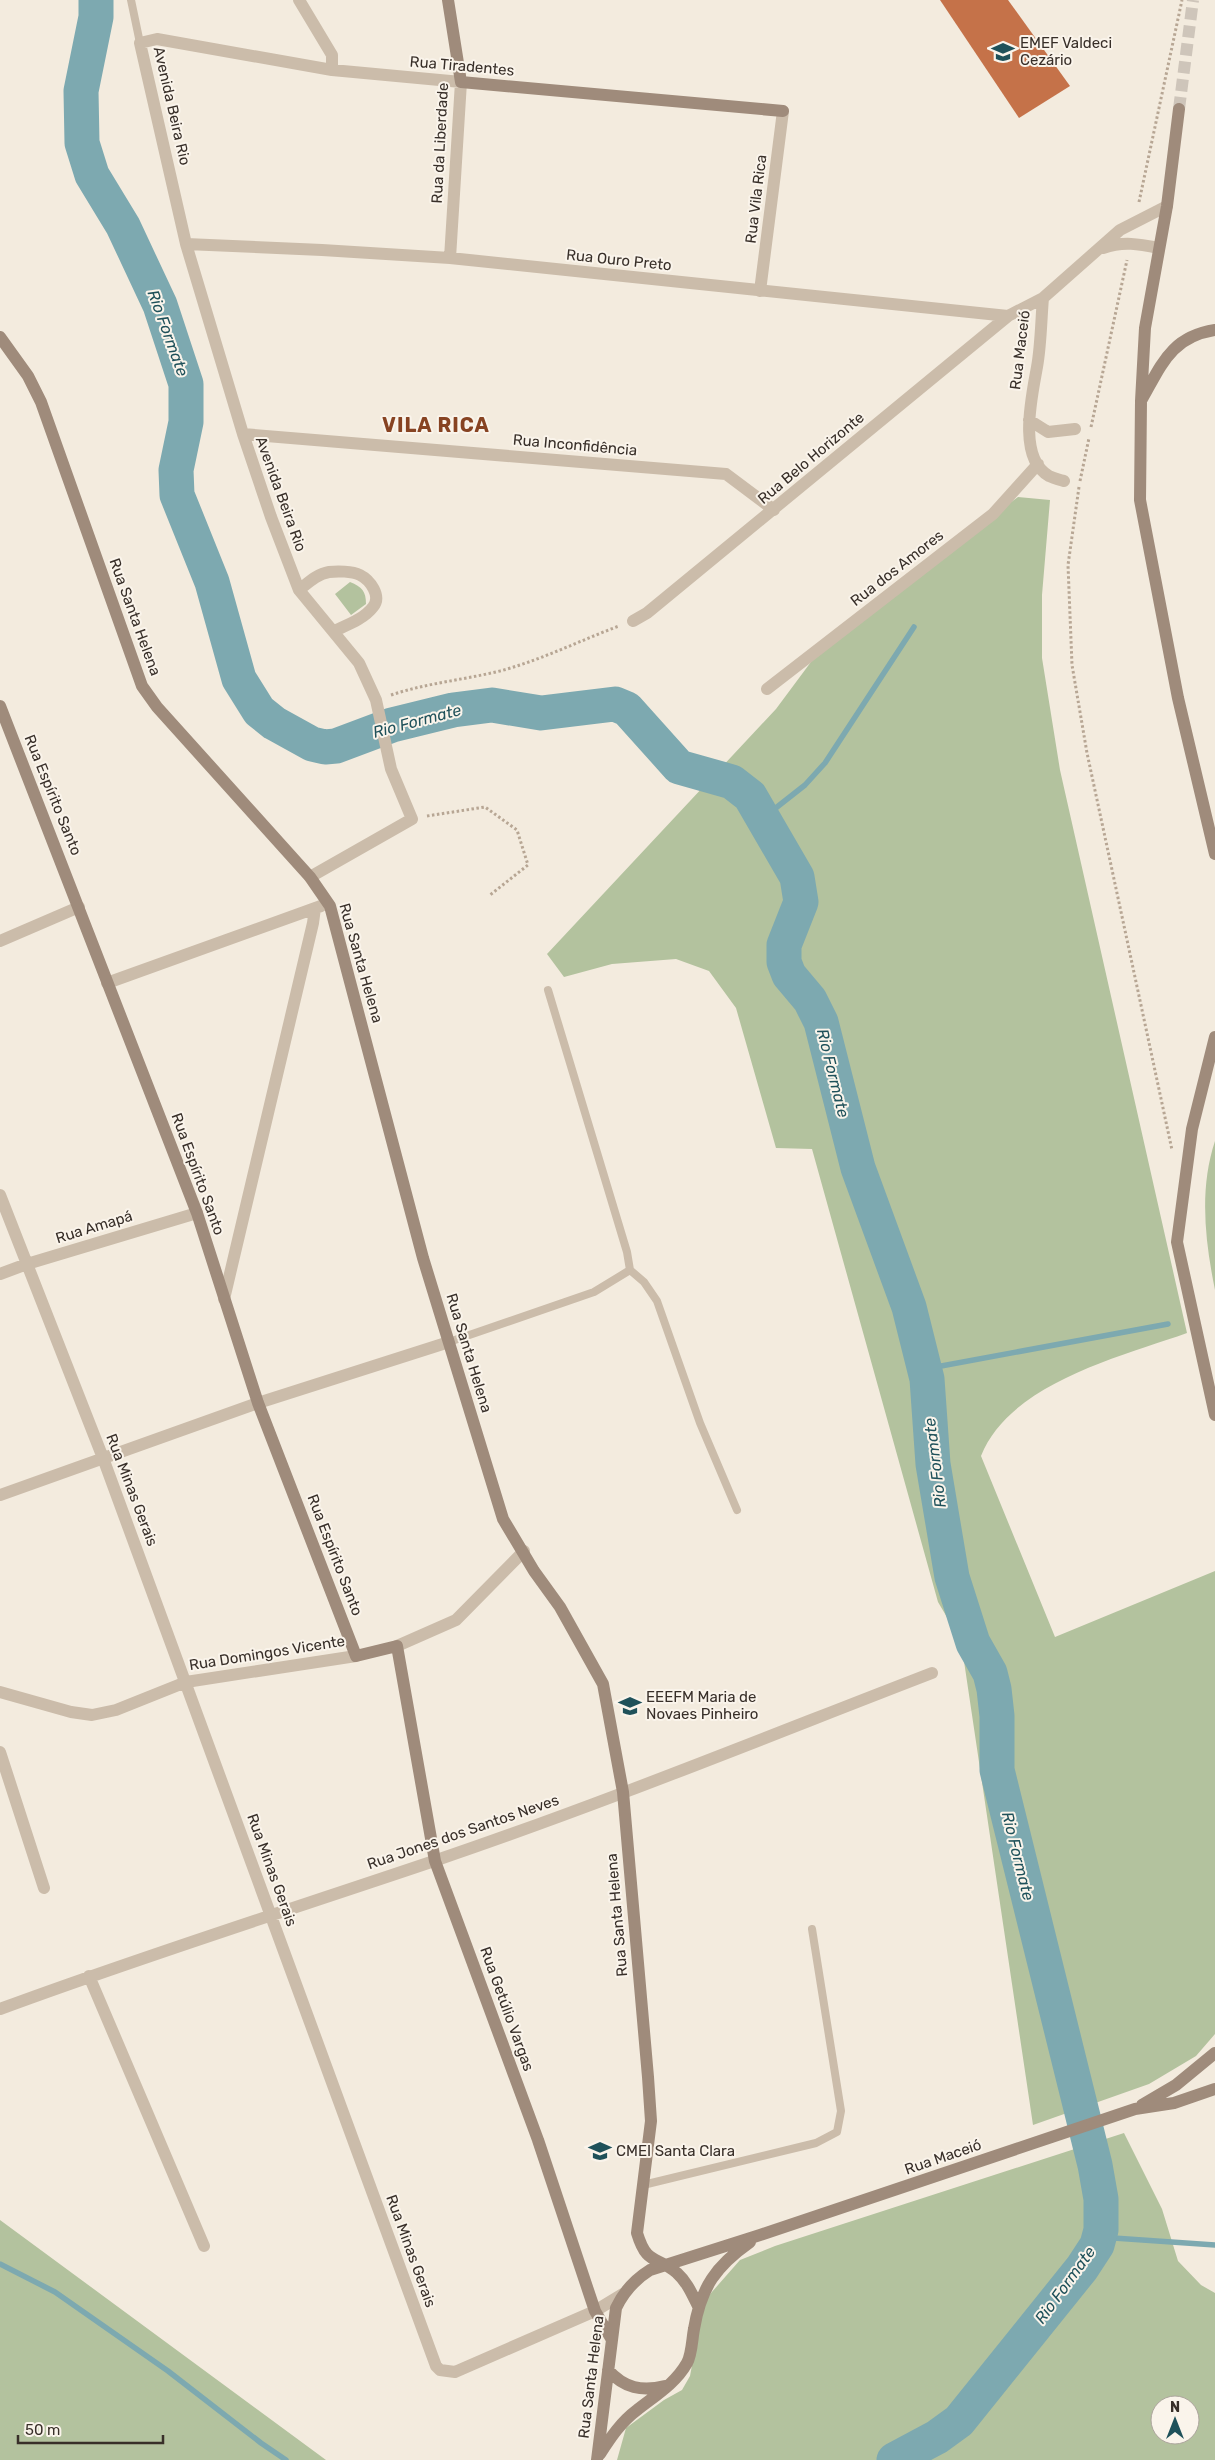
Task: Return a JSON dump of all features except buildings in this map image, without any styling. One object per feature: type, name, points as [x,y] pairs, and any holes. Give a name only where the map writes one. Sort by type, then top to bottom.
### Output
[{"type":"street","points":[[299,0],[332,54],[332,70]]},
{"type":"street","name":"Rua da Liberdade","points":[[448,0],[461,82],[450,258]]},
{"type":"street","name":"Rua Tiradentes","points":[[140,43],[157,39],[332,70],[783,111]]},
{"type":"street","name":"Avenida Beira Rio","points":[[140,43],[186,244],[243,434],[299,590],[359,663],[376,700],[391,769],[412,818]]},
{"type":"street","points":[[1179,109],[1167,206],[1145,328],[1140,401],[1140,500],[1178,698],[1215,854]]},
{"type":"street","name":"Rua Vila Rica","points":[[760,291],[783,111]]},
{"type":"street","name":"Rua Maceió","points":[[1038,464],[1029,436],[1029,406],[1037,366],[1043,298],[1120,230],[1167,206]]},
{"type":"street","name":"Rua Maceió","points":[[1099,249],[1117,243],[1130,243],[1159,248]]},
{"type":"street","name":"Rua Ouro Preto","points":[[186,244],[450,258],[1008,316]]},
{"type":"street","points":[[1008,316],[1043,298]]},
{"type":"street","name":"Rua Belo Horizonte","points":[[633,621],[648,613],[1008,316]]},
{"type":"street","points":[[1140,401],[1171,350],[1197,333],[1215,330]]},
{"type":"street","name":"Rua Santa Helena","points":[[0,336],[28,376],[40,402],[142,686],[157,707],[310,876],[328,903],[423,1258],[503,1519],[524,1551],[534,1571],[560,1607],[602,1684],[623,1792],[650,2121],[637,2233],[642,2249],[651,2259],[677,2273],[698,2306],[688,2362],[670,2385],[636,2410],[616,2428],[597,2459]]},
{"type":"street","points":[[1029,420],[1048,432],[1076,430]]},
{"type":"street","name":"Rua Inconfidência","points":[[243,434],[726,474],[774,510]]},
{"type":"street","points":[[1038,464],[1048,476],[1064,481]]},
{"type":"street","name":"Rua dos Amores","points":[[768,689],[994,514],[1038,464]]},
{"type":"street","points":[[299,590],[314,578],[328,572],[359,575],[371,585],[376,595],[375,605],[363,616],[334,631]]},
{"type":"street","name":"Rua Espírito Santo","points":[[0,706],[197,1213],[258,1403],[356,1656]]},
{"type":"street","points":[[310,876],[412,818]]},
{"type":"street","points":[[107,983],[328,903]]},
{"type":"street","points":[[0,941],[79,908]]},
{"type":"street","points":[[224,1298],[315,908]]},
{"type":"street","points":[[1215,1038],[1192,1129],[1177,1242],[1215,1416]]},
{"type":"street","name":"Rua Minas Gerais","points":[[0,1195],[103,1458],[436,2366],[440,2370],[455,2372],[595,2311],[622,2294]]},
{"type":"street","name":"Rua Amapá","points":[[0,1274],[26,1264],[197,1213]]},
{"type":"street","points":[[0,1494],[258,1403],[449,1342]]},
{"type":"street","name":"Rua Domingos Vicente","points":[[0,1692],[71,1712],[92,1715],[116,1710],[186,1682],[356,1656],[397,1646],[456,1620],[524,1551]]},
{"type":"street","name":"Rua Getúlio Vargas","points":[[397,1646],[435,1861],[538,2140],[595,2311],[612,2340]]},
{"type":"street","name":"Rua Jones dos Santos Neves","points":[[0,2009],[89,1976],[435,1861],[623,1792],[932,1674]]},
{"type":"street","points":[[0,1752],[44,1888]]},
{"type":"street","points":[[89,1976],[204,2246]]},
{"type":"street","name":"Rua Maceió","points":[[1135,2109],[1176,2085],[1215,2053]]},
{"type":"street","name":"Rua Maceió","points":[[664,2265],[760,2235],[1135,2109],[1174,2103],[1212,2093]]},
{"type":"street","name":"Rua Maceió","points":[[698,2306],[708,2282],[727,2258],[760,2235]]},
{"type":"street","name":"Rua Santa Helena","points":[[597,2459],[616,2308],[622,2294],[637,2278],[650,2270],[664,2265]]},
{"type":"street","points":[[608,2370],[616,2379],[636,2389],[651,2390],[670,2385]]},
{"type":"lane","points":[[131,0],[140,43]]},
{"type":"lane","points":[[548,990],[625,1243],[630,1270],[644,1282],[657,1301],[700,1422],[737,1510]]},
{"type":"lane","points":[[449,1342],[594,1292],[630,1270]]},
{"type":"lane","points":[[643,2185],[816,2143],[837,2132],[841,2110],[812,1929]]},
{"type":"path","points":[[1134,223],[1182,0]]},
{"type":"path","points":[[1130,243],[1080,482],[1070,556],[1072,665],[1087,753],[1172,1151]]},
{"type":"path","points":[[376,700],[417,687],[500,671],[555,653],[633,621]]},
{"type":"path","points":[[412,818],[485,807],[517,830],[528,865],[490,895]]},
{"type":"green space","points":[[1018,497],[1050,500],[1042,595],[1042,658],[1060,770],[1187,1333],[1100,1363],[1041,1391],[1016,1409],[995,1431],[981,1456],[1055,1637],[1215,1571],[1215,2034],[1196,2056],[1149,2084],[1033,2125],[961,1641],[938,1602],[812,1149],[776,1148],[736,1008],[709,971],[676,959],[612,964],[564,977],[547,954],[776,709],[831,635]]},
{"type":"green space","points":[[350,582],[363,590],[366,604],[351,615],[335,594]]},
{"type":"green space","points":[[1215,1141],[1215,1290],[1206,1234],[1205,1196],[1210,1159]]},
{"type":"green space","points":[[1124,2133],[1162,2209],[1178,2261],[1201,2285],[1215,2293],[1215,2460],[617,2460],[626,2428],[664,2400],[682,2390],[690,2376],[704,2301],[740,2260],[775,2246]]},
{"type":"green space","points":[[0,2220],[326,2460],[0,2460]]},
{"type":"waterway","name":"Rio Formate","points":[[96,0],[96,17],[81,91],[82,143],[92,175],[123,226],[160,305],[186,384],[186,422],[176,470],[177,495],[212,582],[239,679],[259,711],[274,723],[312,744],[325,747],[336,746],[392,725],[453,710],[492,705],[541,713],[615,704],[627,709],[679,767],[732,782],[750,796],[797,877],[801,902],[784,945],[784,962],[789,975],[810,1000],[821,1022],[858,1168],[909,1307],[927,1379],[933,1464],[952,1577],[973,1643],[990,1673],[994,1689],[997,1716],[997,1770],[1095,2165],[1101,2199],[1101,2230],[1097,2245],[1082,2268],[959,2421],[937,2437],[894,2460]]},
{"type":"waterway","points":[[763,818],[805,785],[825,763],[914,627]]},
{"type":"waterway","points":[[925,1369],[1168,1324]]},
{"type":"waterway","points":[[1099,2237],[1215,2245]]},
{"type":"waterway","points":[[0,2264],[55,2292],[168,2371],[286,2460]]},
{"type":"tunnel","points":[[1179,109],[1193,0]]},
{"type":"place","name":"EMEF Valdeci Cezário","points":[[1003,52]]},
{"type":"place","name":"EEEFM Maria de Novaes Pinheiro","points":[[630,1706]]},
{"type":"place","name":"CMEI Santa Clara","points":[[600,2151]]},
{"type":"district","name":"VILA RICA","points":[[436,425]]}]
